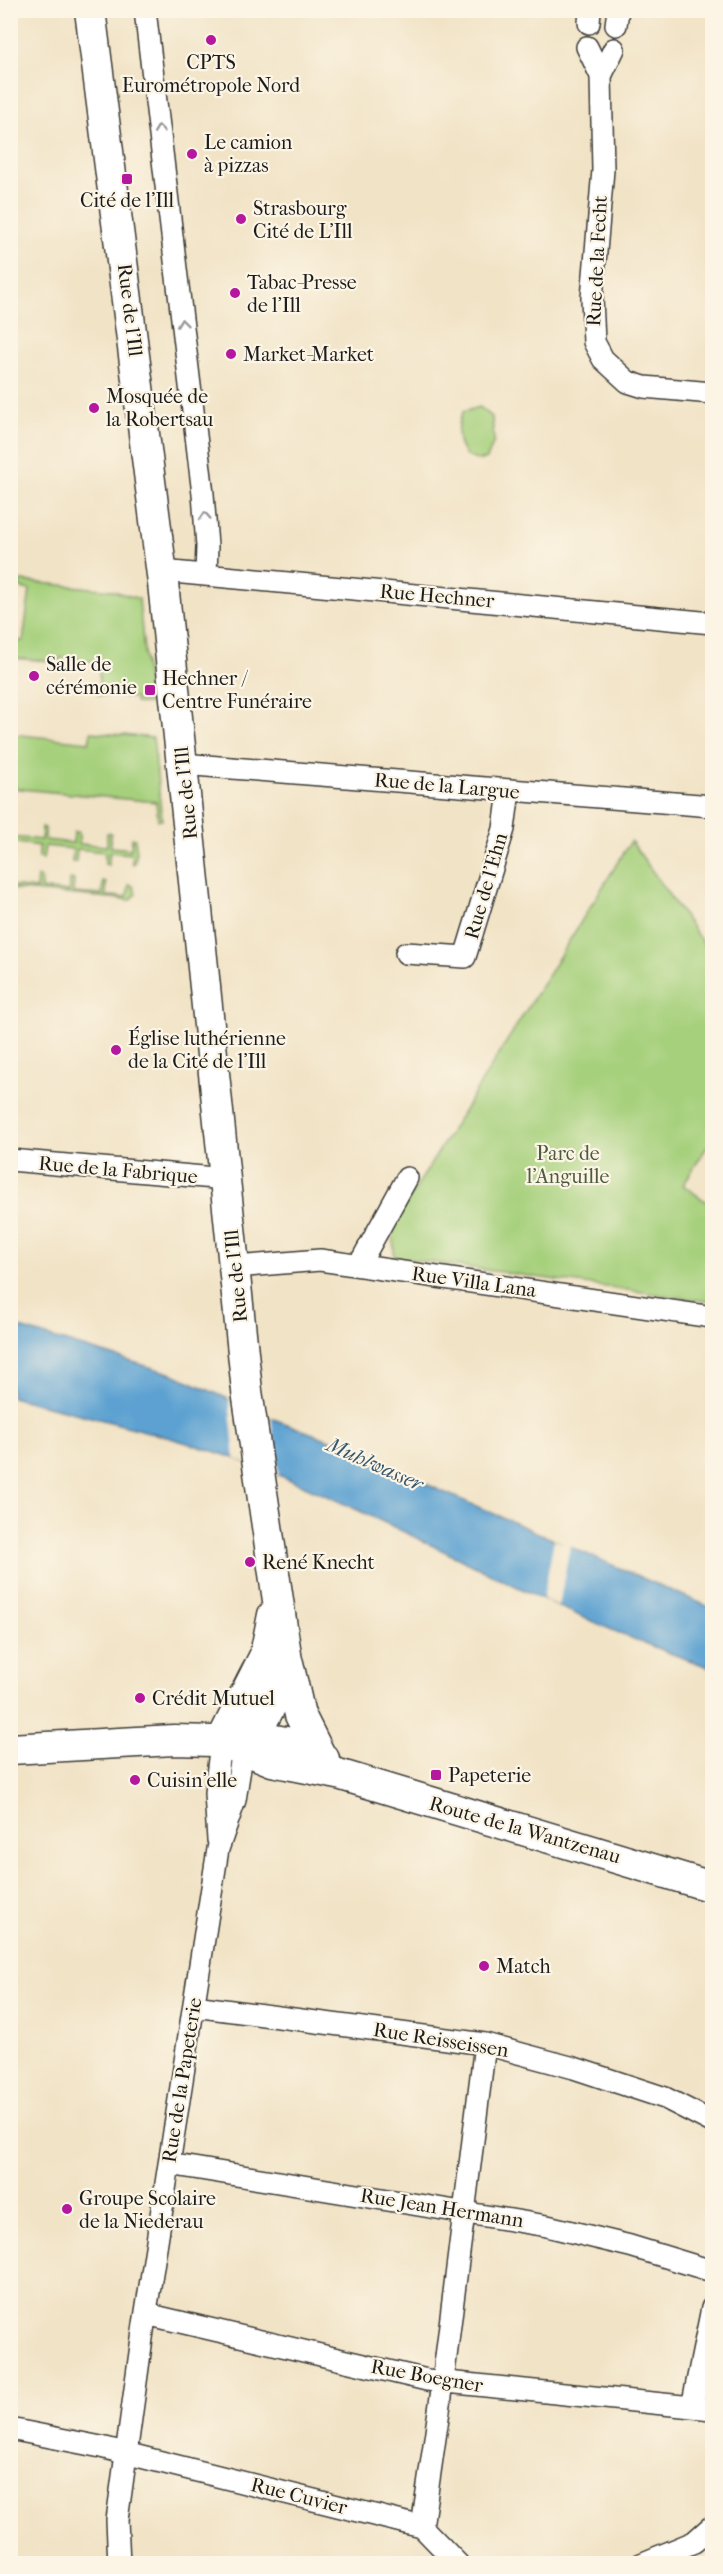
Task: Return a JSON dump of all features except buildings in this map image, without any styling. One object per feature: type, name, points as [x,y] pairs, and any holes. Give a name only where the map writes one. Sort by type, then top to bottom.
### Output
[{"type":"main road","name":"Rue de l'Ill","points":[[90,10],[162,571],[247,1391],[287,1661],[300,1715],[329,1764]]},
{"type":"main road","name":"Rue de l'Ill","points":[[240,1742],[265,1655],[274,1606],[275,1576]]},
{"type":"main road","name":"Rue de l'Ill","points":[[240,1742],[282,1686],[287,1661]]},
{"type":"main road","points":[[188,1739],[209,1730],[240,1742]]},
{"type":"main road","name":"Route de la Wantzenau","points":[[10,1749],[188,1739],[286,1742],[329,1764],[712,1887]]},
{"type":"street","points":[[145,10],[203,494],[207,546],[206,575]]},
{"type":"street","name":"Rue de la Fecht","points":[[587,47],[601,76],[603,170],[592,298],[594,342],[603,359],[628,382],[644,387],[712,393]]},
{"type":"street","name":"Rue de la Fecht","points":[[601,76],[614,49]]},
{"type":"street","name":"Rue Hechner","points":[[162,571],[712,623]]},
{"type":"street","name":"Rue de la Largue","points":[[182,764],[712,806]]},
{"type":"street","name":"Rue de l'Ehn","points":[[406,953],[465,957],[504,829],[510,791]]},
{"type":"street","name":"Rue de la Fabrique","points":[[10,1160],[226,1179]]},
{"type":"street","points":[[359,1265],[407,1178]]},
{"type":"street","name":"Rue Villa Lana","points":[[235,1267],[320,1260],[712,1317]]},
{"type":"street","name":"Rue de la Papeterie","points":[[119,2564],[117,2520],[126,2454],[218,1850],[215,1793],[240,1742]]},
{"type":"street","name":"Rue Reisseissen","points":[[194,2006],[485,2044],[574,2068],[664,2098],[712,2122]]},
{"type":"street","points":[[458,2564],[422,2527],[465,2212],[485,2044]]},
{"type":"street","name":"Rue Jean Hermann","points":[[169,2164],[547,2226],[630,2246],[712,2271]]},
{"type":"street","points":[[702,2408],[712,2308]]},
{"type":"street","name":"Rue Boegner","points":[[146,2314],[428,2380],[702,2408]]},
{"type":"street","name":"Rue Cuvier","points":[[10,2429],[126,2454],[422,2527]]},
{"type":"street","points":[[641,2564],[694,2542],[712,2526]]},
{"type":"green space","points":[[712,157],[712,242],[709,238],[705,197],[706,177]]},
{"type":"green space","points":[[480,407],[492,417],[494,441],[487,459],[477,460],[470,457],[460,446],[458,429],[463,412]]},
{"type":"green space","points":[[21,581],[111,590],[139,599],[149,704],[135,703],[135,698],[98,695],[100,662],[60,658],[59,662],[11,658],[11,641],[23,641],[30,590],[16,587]]},
{"type":"green space","points":[[91,732],[153,738],[162,820],[158,820],[156,802],[11,788],[11,734],[89,742]]},
{"type":"green space","points":[[42,827],[45,828],[45,840],[73,843],[74,832],[79,832],[79,844],[107,846],[107,833],[111,833],[111,847],[131,849],[132,838],[135,839],[137,852],[134,864],[132,854],[110,852],[108,865],[105,864],[105,852],[77,849],[76,862],[72,862],[73,849],[45,846],[43,859],[39,858],[39,846],[11,842],[11,837],[41,840]]},
{"type":"green space","name":"Parc de l'Anguille","points":[[631,841],[712,956],[712,1139],[683,1185],[712,1206],[712,1302],[394,1257],[393,1225]]},
{"type":"green space","points":[[37,877],[41,878],[41,889],[69,892],[70,879],[74,880],[73,893],[102,895],[103,882],[106,883],[106,896],[127,897],[129,885],[133,886],[136,894],[131,900],[11,889],[11,886],[36,889]]},
{"type":"water","name":"Muhlwasser","points":[[10,1325],[173,1374],[271,1418],[348,1447],[439,1490],[712,1608],[712,1668],[602,1626],[335,1499],[248,1463],[147,1432],[11,1397]]},
{"type":"pier","points":[[229,1399],[271,1418],[279,1475],[235,1459]]},
{"type":"pier","points":[[554,1540],[570,1545],[559,1606],[543,1599]]},
{"type":"place","name":"CPTS Eurométropole Nord","points":[[211,40]]},
{"type":"place","name":"Le camion à pizzas","points":[[192,154]]},
{"type":"place","name":"Cité de l'Ill","points":[[127,179]]},
{"type":"place","name":"Strasbourg Cité de L'Ill","points":[[241,219]]},
{"type":"place","name":"Tabac-Presse de l'Ill","points":[[235,293]]},
{"type":"place","name":"Market-Market","points":[[231,354]]},
{"type":"place","name":"Mosquée de la Robertsau","points":[[94,408]]},
{"type":"place","name":"Salle de cérémonie","points":[[34,676]]},
{"type":"place","name":"Hechner / Centre Funéraire","points":[[150,690]]},
{"type":"place","name":"Église luthérienne de la Cité de l'Ill","points":[[116,1050]]},
{"type":"place","name":"René Knecht","points":[[250,1562]]},
{"type":"place","name":"Crédit Mutuel","points":[[140,1698]]},
{"type":"place","name":"Papeterie","points":[[436,1775]]},
{"type":"place","name":"Cuisin'elle","points":[[135,1780]]},
{"type":"place","name":"Match","points":[[484,1966]]},
{"type":"place","name":"Groupe Scolaire de la Niederau","points":[[67,2209]]}]
